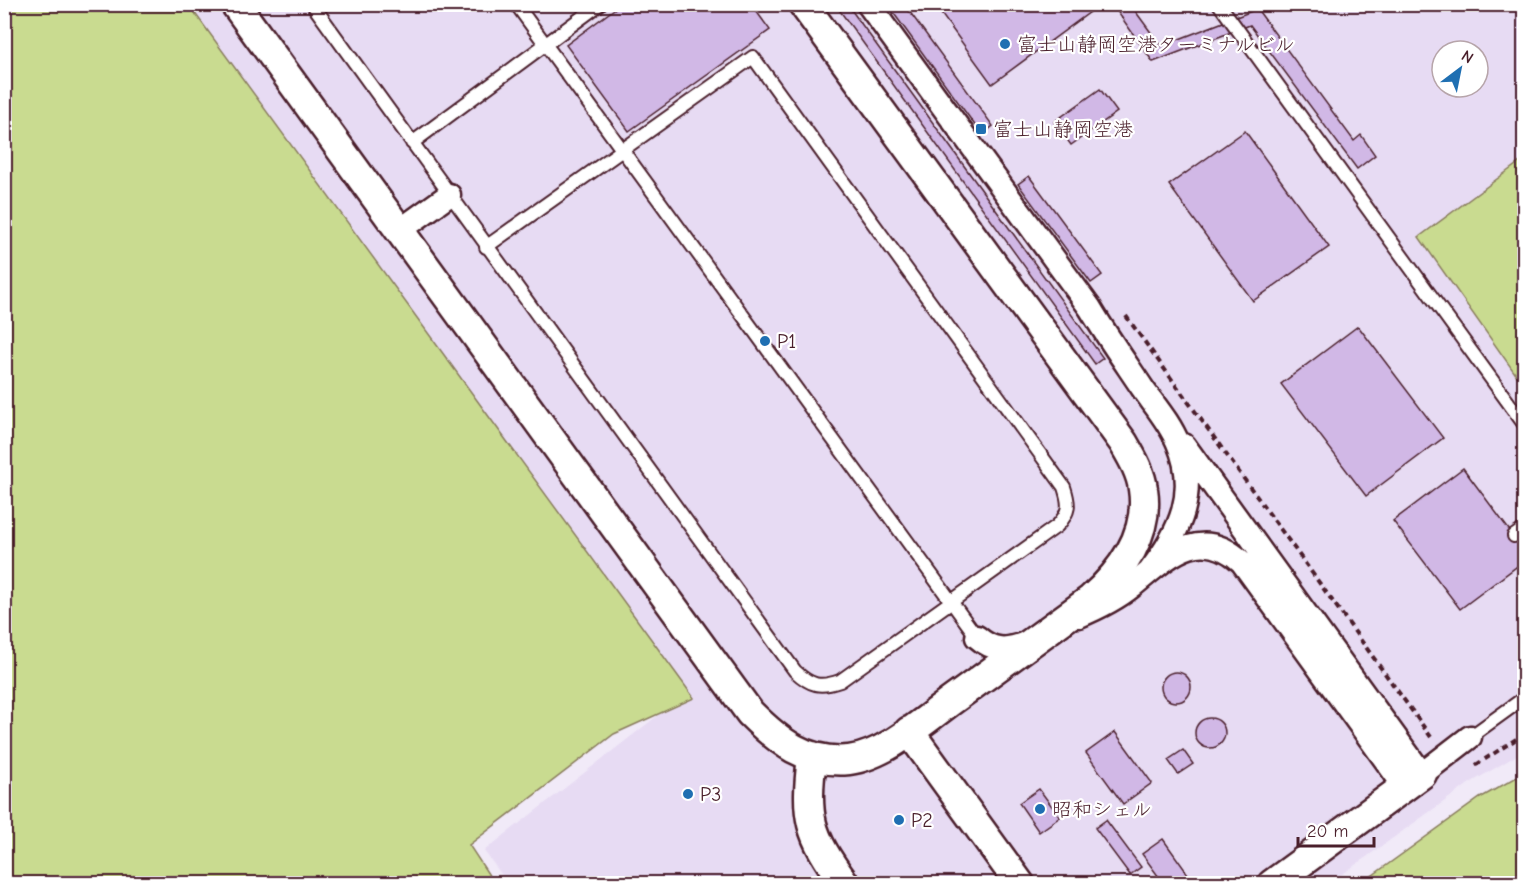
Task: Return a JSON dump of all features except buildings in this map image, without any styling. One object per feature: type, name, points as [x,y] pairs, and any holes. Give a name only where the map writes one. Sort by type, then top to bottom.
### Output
[{"type":"street","points":[[235,4],[750,712],[772,735],[793,749],[831,760],[851,760],[870,754],[909,731],[1044,634],[1111,581],[1125,562],[1137,538],[1143,514],[1143,489],[1136,465],[1123,442],[803,4]]},
{"type":"street","points":[[868,4],[1090,308],[1110,341],[1413,780]]},
{"type":"street","points":[[399,231],[449,195]]},
{"type":"street","points":[[1150,571],[1176,532],[1184,511],[1188,490],[1186,466],[1178,442],[1164,417]]},
{"type":"street","points":[[977,637],[995,649],[1006,650],[1109,603],[1174,553],[1188,546],[1212,545],[1233,554],[1242,562],[1413,780]]},
{"type":"street","points":[[909,731],[1020,884]]},
{"type":"street","points":[[1272,884],[1470,737]]},
{"type":"street","points":[[812,756],[808,801],[810,819],[815,837],[825,856],[845,884]]},
{"type":"lane","points":[[315,4],[315,8],[486,247],[795,672],[806,681],[818,685],[830,685],[840,681],[1057,526],[1066,516],[1069,502],[1064,487],[753,57],[486,247]]},
{"type":"lane","points":[[516,4],[977,637]]},
{"type":"lane","points":[[412,143],[600,4]]},
{"type":"lane","points":[[1219,4],[1524,424]]},
{"type":"lane","points":[[1470,737],[1524,698]]},
{"type":"path","points":[[1123,312],[1459,776],[1524,734]]},
{"type":"shaded area","name":"富士山静岡空港","points":[[17,5],[1524,5],[1524,751],[1470,783],[1330,883],[508,883],[484,851],[679,699]]},
{"type":"green space","points":[[5,4],[189,5],[694,698],[614,734],[469,845],[494,883],[5,883]]},
{"type":"green space","points":[[1524,159],[1524,386],[1419,237]]},
{"type":"green space","points":[[1524,773],[1524,883],[1362,883],[1480,798]]},
{"type":"place","name":"富士山静岡空港ターミナルビル","points":[[1005,44]]},
{"type":"place","name":"富士山静岡空港","points":[[981,129]]},
{"type":"place","name":"P1","points":[[765,341]]},
{"type":"place","name":"P3","points":[[688,794]]},
{"type":"place","name":"昭和シェル","points":[[1040,809]]},
{"type":"place","name":"P2","points":[[899,820]]}]
